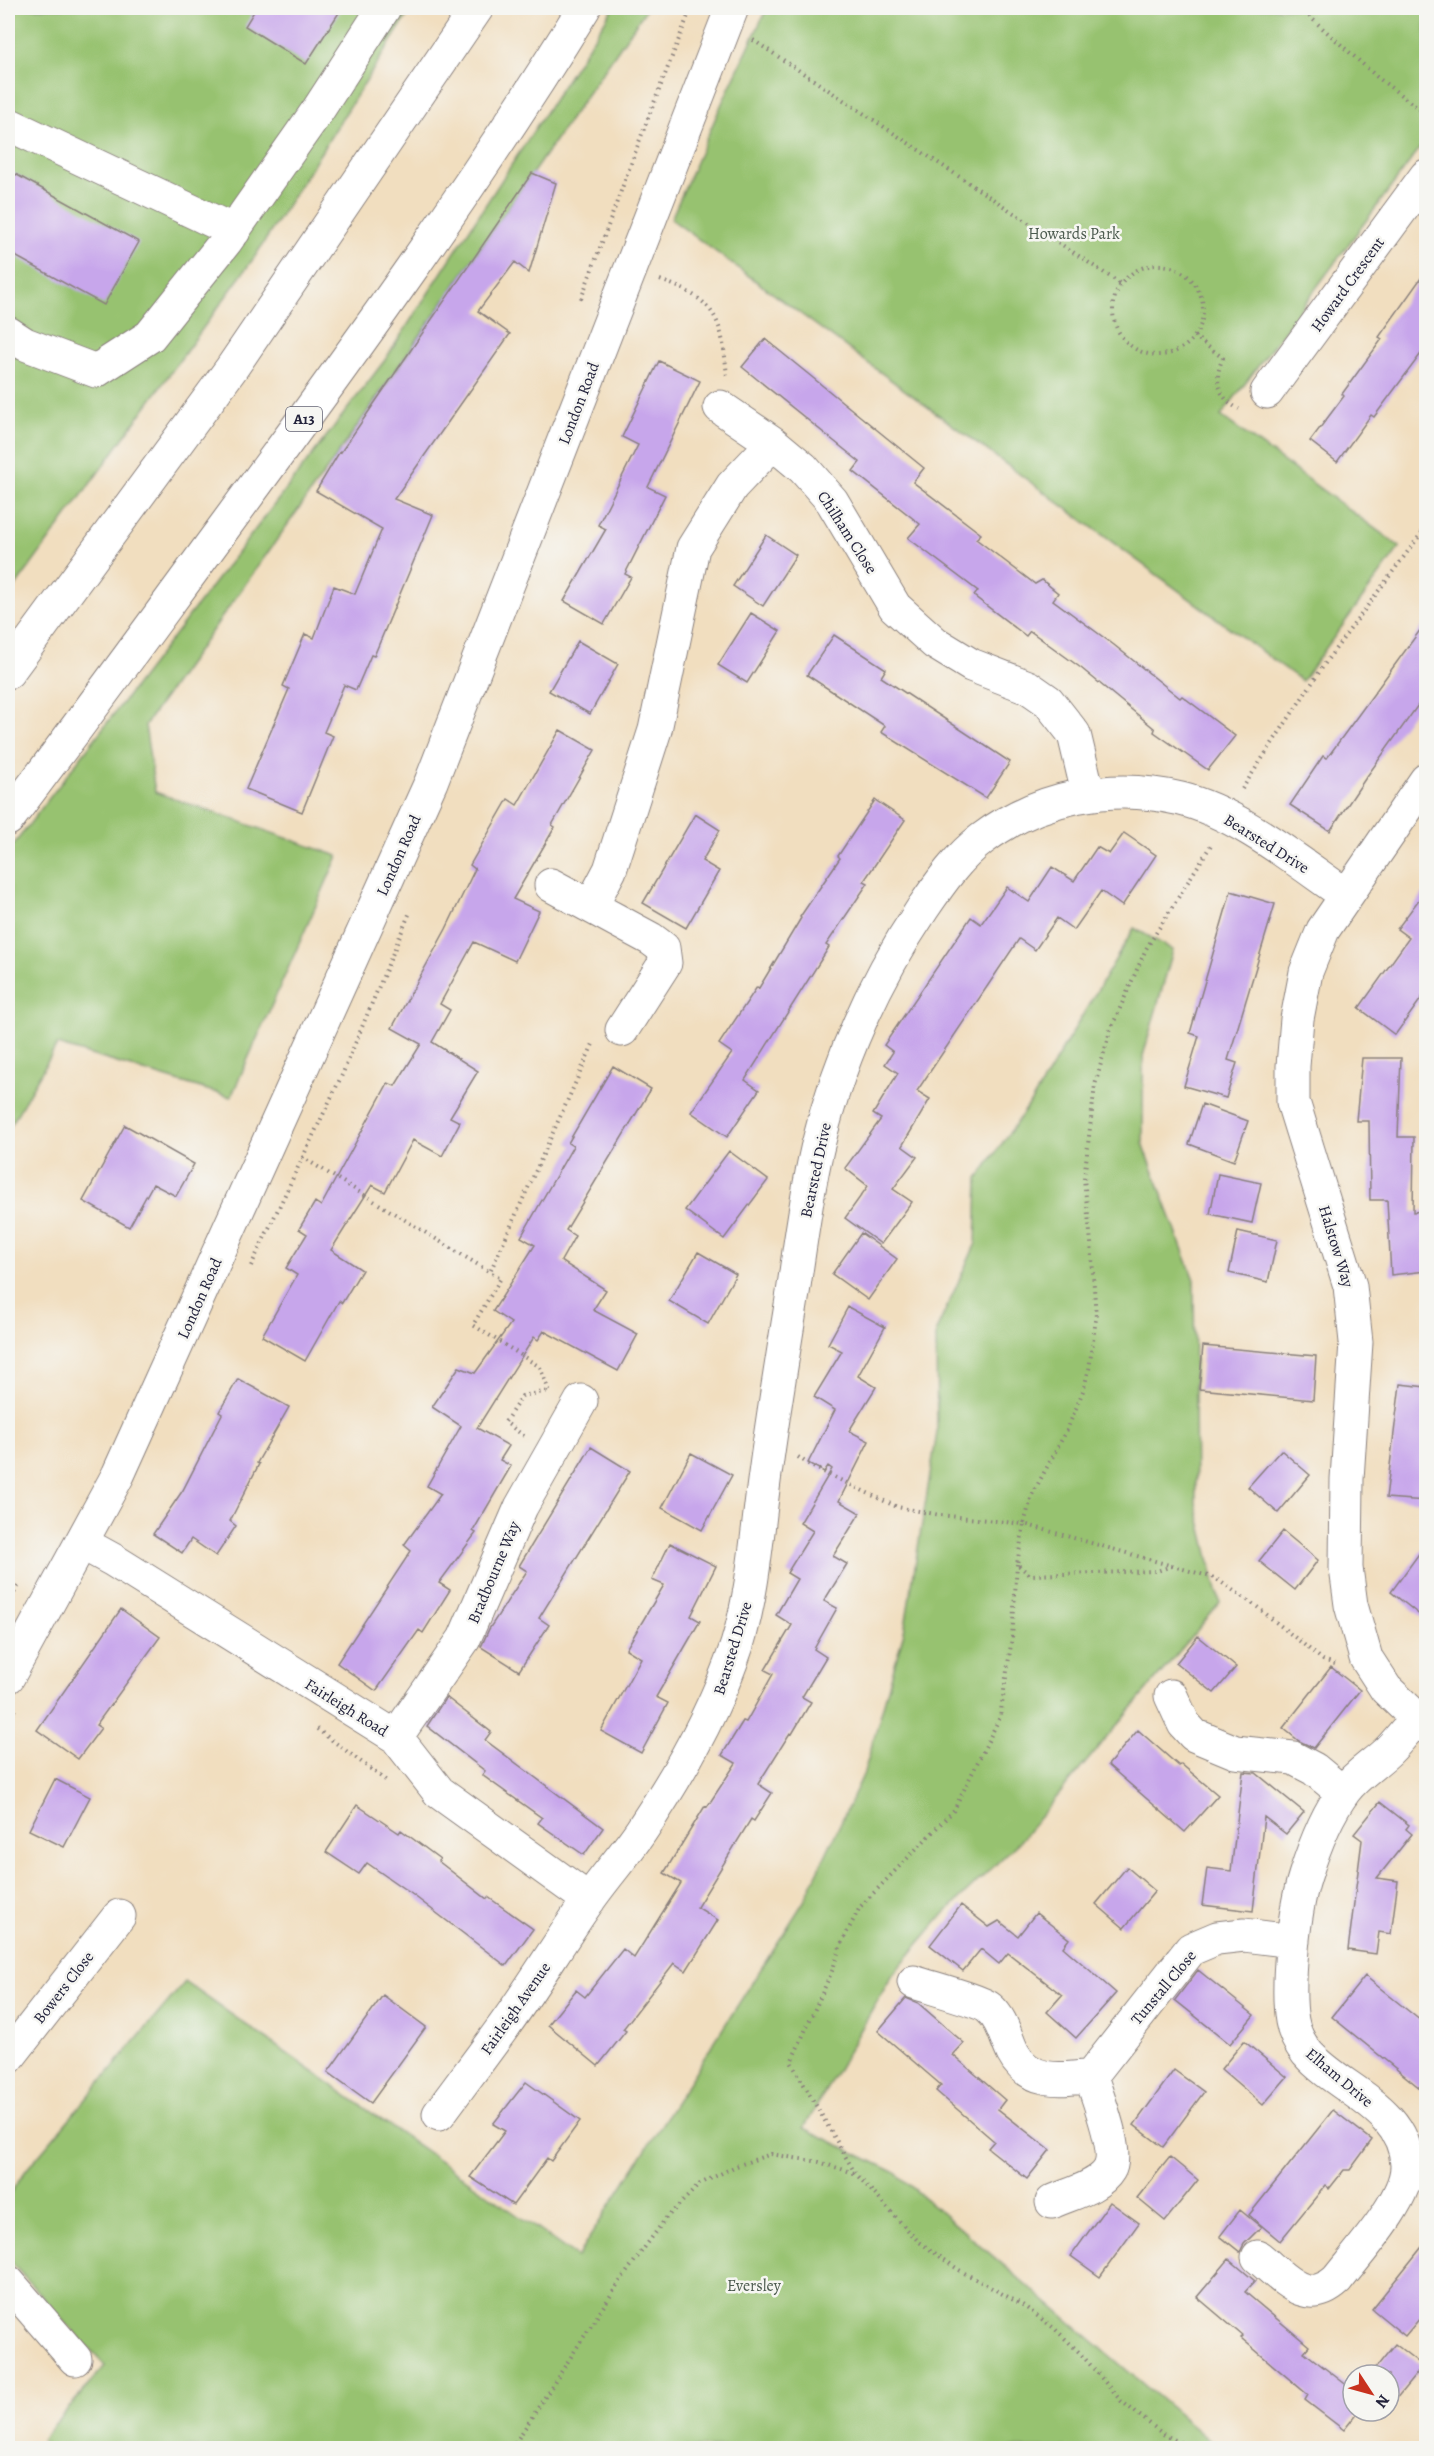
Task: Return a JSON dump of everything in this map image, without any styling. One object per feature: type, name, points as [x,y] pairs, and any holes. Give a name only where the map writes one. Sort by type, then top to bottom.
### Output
[{"type":"main road","points":[[8,333],[25,344],[96,371],[150,336],[234,231],[318,110],[384,8]]},
{"type":"main road","points":[[8,672],[231,369],[477,8]]},
{"type":"main road","name":"A13","points":[[8,819],[323,394],[527,100],[584,8]]},
{"type":"main road","name":"London Road","points":[[8,1677],[118,1475],[431,782],[728,15]]},
{"type":"main road","points":[[8,124],[234,231]]},
{"type":"main road","name":"Howard Crescent","points":[[1257,402],[1426,176]]},
{"type":"main road","name":"Chilham Close","points":[[724,394],[773,443],[803,468],[832,501],[895,607],[908,620],[935,643],[971,665],[1028,687],[1048,701],[1074,734],[1088,793]]},
{"type":"main road","points":[[591,906],[610,870],[655,730],[693,548],[732,486],[773,443]]},
{"type":"main road","name":"Halstow Way","points":[[1421,1723],[1386,1689],[1366,1658],[1351,1605],[1346,1568],[1347,1479],[1356,1342],[1350,1286],[1293,1102],[1293,1066],[1296,1031],[1306,972],[1323,930],[1426,780]]},
{"type":"main road","name":"Bearsted Drive","points":[[589,1900],[640,1833],[693,1748],[719,1695],[738,1642],[750,1591],[770,1438],[817,1151],[837,1077],[861,1014],[903,938],[942,879],[980,840],[1004,825],[1062,799],[1088,793],[1146,793],[1195,804],[1226,816],[1288,854],[1346,895]]},
{"type":"main road","points":[[551,885],[651,939],[663,948],[665,963],[609,1033]]},
{"type":"main road","name":"Bradbourne Way","points":[[396,1737],[464,1639],[521,1507],[581,1401]]},
{"type":"main road","name":"Fairleigh Road","points":[[82,1543],[113,1560],[396,1737],[440,1792],[589,1900]]},
{"type":"main road","points":[[1171,1696],[1184,1724],[1194,1735],[1235,1752],[1293,1758],[1314,1769],[1343,1793]]},
{"type":"main road","name":"Elham Drive","points":[[1258,2257],[1299,2290],[1310,2292],[1328,2288],[1337,2280],[1389,2212],[1401,2189],[1414,2137],[1308,2054],[1298,2039],[1292,2021],[1293,1941],[1304,1878],[1323,1831],[1343,1793],[1389,1749],[1421,1723]]},
{"type":"main road","name":"Fairleigh Avenue","points":[[439,2114],[506,2024],[589,1900]]},
{"type":"main road","name":"Bowers Close","points":[[8,2058],[119,1916]]},
{"type":"main road","name":"Tunstall Close","points":[[1091,2076],[1191,1949],[1217,1938],[1244,1935],[1293,1941]]},
{"type":"main road","points":[[914,1983],[988,2007],[1003,2026],[1013,2053],[1024,2068],[1045,2079],[1091,2076],[1113,2156],[1109,2171],[1096,2182],[1052,2202]]},
{"type":"main road","points":[[8,2282],[75,2359]]},
{"type":"path","points":[[578,309],[648,116],[691,8]]},
{"type":"path","points":[[1300,8],[1377,77],[1426,114]]},
{"type":"path","points":[[728,15],[1121,284]]},
{"type":"path","points":[[1159,264],[1185,273],[1195,283],[1201,295],[1203,309],[1201,325],[1194,336],[1181,349],[1166,354],[1150,355],[1136,350],[1123,340],[1115,326],[1112,311],[1114,295],[1133,272],[1145,266],[1159,264]]},
{"type":"path","points":[[659,279],[682,287],[698,298],[713,313],[722,332],[724,394]]},
{"type":"path","points":[[1194,336],[1223,358],[1217,376],[1218,386],[1228,402],[1257,402]]},
{"type":"path","points":[[1240,792],[1328,659],[1426,527]]},
{"type":"path","points":[[1200,2448],[1185,2445],[1162,2434],[1121,2401],[1081,2354],[1054,2328],[1022,2304],[959,2270],[918,2241],[855,2173],[790,2062],[833,1969],[841,1944],[860,1907],[954,1810],[1000,1717],[1012,1638],[1017,1564],[1024,1524],[1032,1496],[1067,1430],[1083,1391],[1089,1369],[1096,1318],[1084,1179],[1095,1085],[1110,1031],[1146,950],[1212,843]]},
{"type":"path","points":[[490,1272],[609,1033]]},
{"type":"path","points":[[302,1157],[501,1278],[473,1325],[540,1367],[549,1391]]},
{"type":"path","points":[[770,1438],[811,1466],[897,1507],[940,1515],[1024,1524],[1215,1578],[1323,1660],[1343,1667],[1366,1658]]},
{"type":"path","points":[[1017,1564],[1030,1575],[1157,1571],[1172,1566]]},
{"type":"path","points":[[8,1603],[21,1580]]},
{"type":"path","points":[[310,1723],[396,1788]]},
{"type":"path","points":[[512,2448],[618,2284],[666,2218],[700,2184],[736,2166],[771,2154],[819,2162],[855,2173]]},
{"type":"green space","points":[[8,8],[412,8],[256,255],[8,597]]},
{"type":"green space","points":[[613,8],[647,8],[340,451],[145,725],[155,792],[338,856],[231,1097],[57,1045],[8,1130],[8,852],[385,360]]},
{"type":"green space","name":"Howards Park","points":[[767,8],[1426,8],[1426,140],[1221,416],[1400,547],[1302,681],[671,219]]},
{"type":"green space","name":"Eversley","points":[[1134,928],[1173,950],[1143,1056],[1143,1143],[1194,1280],[1196,1504],[1220,1603],[1019,1842],[944,1914],[893,1974],[804,2128],[894,2172],[1210,2441],[1222,2448],[52,2448],[41,2440],[105,2366],[8,2259],[8,2196],[27,2169],[185,1982],[577,2257],[803,1903],[864,1773],[904,1632],[937,1433],[936,1331],[976,1243],[978,1178],[1033,1099]]},
{"type":"building","points":[[256,8],[342,8],[306,64],[245,26]]},
{"type":"building","points":[[8,170],[139,242],[104,305],[8,252]]},
{"type":"building","points":[[532,173],[556,183],[529,273],[515,262],[478,311],[510,334],[394,499],[433,515],[374,656],[371,655],[356,690],[344,685],[324,732],[333,736],[302,812],[246,789],[289,689],[283,686],[305,634],[314,638],[334,586],[355,594],[382,529],[316,491],[340,451]]},
{"type":"building","points":[[1426,271],[1426,347],[1374,417],[1371,415],[1337,462],[1310,441],[1344,396],[1342,394],[1382,339],[1379,337]]},
{"type":"building","points":[[765,339],[924,468],[913,482],[981,534],[976,539],[1035,584],[1042,580],[1058,593],[1053,600],[1180,698],[1182,696],[1235,736],[1208,770],[1154,732],[1155,729],[1081,668],[1030,631],[1026,636],[974,596],[978,591],[908,538],[920,524],[853,471],[860,462],[742,367]]},
{"type":"building","points":[[659,361],[700,381],[648,487],[665,495],[625,574],[631,577],[604,624],[564,601],[606,529],[598,525],[638,445],[622,437]]},
{"type":"building","points":[[766,535],[796,555],[763,606],[733,586]]},
{"type":"building","points":[[751,613],[780,631],[747,683],[718,665]]},
{"type":"building","points":[[1426,622],[1426,694],[1330,831],[1290,805],[1323,756],[1327,758]]},
{"type":"building","points":[[834,635],[886,669],[881,677],[1010,762],[986,798],[881,732],[885,726],[807,675]]},
{"type":"building","points":[[578,641],[618,664],[590,714],[549,691]]},
{"type":"building","points":[[560,730],[595,750],[552,825],[555,827],[513,899],[539,911],[515,961],[474,942],[440,1004],[450,1010],[432,1042],[478,1071],[450,1117],[460,1122],[442,1156],[413,1140],[385,1192],[372,1185],[331,1250],[362,1270],[342,1303],[339,1301],[305,1361],[262,1336],[297,1275],[286,1268],[307,1234],[299,1229],[315,1202],[321,1206],[388,1083],[395,1086],[421,1044],[392,1028],[446,929],[475,869],[470,865],[508,799],[517,805]]},
{"type":"building","points":[[875,800],[905,820],[864,881],[868,883],[826,945],[829,947],[745,1080],[759,1090],[727,1137],[691,1112],[732,1053],[719,1044],[757,987],[759,988],[800,917],[840,858],[838,856]]},
{"type":"building","points":[[695,814],[720,830],[702,861],[719,871],[686,928],[643,903]]},
{"type":"building","points":[[1124,833],[1156,855],[1122,906],[1101,891],[1074,930],[1057,918],[1035,950],[1019,939],[917,1091],[930,1099],[902,1146],[917,1157],[893,1189],[912,1202],[881,1244],[845,1218],[868,1186],[845,1168],[881,1119],[873,1114],[898,1073],[885,1064],[893,1052],[884,1045],[971,917],[981,924],[1007,887],[1029,902],[1052,867],[1074,881],[1097,847],[1109,854]]},
{"type":"building","points":[[1426,890],[1426,992],[1395,1035],[1359,1008],[1409,938],[1397,929]]},
{"type":"building","points":[[1231,891],[1275,904],[1228,1060],[1237,1063],[1226,1098],[1184,1086],[1199,1036],[1190,1033]]},
{"type":"building","points":[[1362,1058],[1401,1058],[1398,1137],[1414,1137],[1413,1212],[1424,1211],[1426,1271],[1391,1275],[1387,1200],[1370,1200],[1369,1121],[1356,1121]]},
{"type":"building","points":[[613,1066],[651,1089],[566,1230],[575,1236],[561,1261],[606,1290],[593,1310],[638,1334],[618,1371],[544,1331],[538,1340],[534,1337],[477,1428],[509,1446],[500,1460],[511,1466],[473,1531],[476,1533],[439,1583],[450,1590],[423,1633],[419,1630],[376,1691],[337,1663],[411,1551],[404,1545],[441,1494],[427,1486],[461,1426],[432,1407],[459,1367],[475,1373],[511,1323],[493,1311],[535,1245],[521,1237],[573,1146],[568,1143]]},
{"type":"building","points":[[1202,1104],[1248,1121],[1234,1161],[1189,1144]]},
{"type":"building","points":[[125,1125],[194,1164],[176,1196],[153,1184],[129,1227],[83,1201]]},
{"type":"building","points":[[729,1151],[768,1180],[724,1239],[685,1210]]},
{"type":"building","points":[[1218,1174],[1261,1183],[1252,1223],[1210,1214]]},
{"type":"building","points":[[1238,1231],[1277,1240],[1268,1282],[1229,1273]]},
{"type":"building","points":[[861,1233],[897,1259],[868,1300],[832,1274]]},
{"type":"building","points":[[698,1252],[736,1274],[708,1324],[669,1301]]},
{"type":"building","points":[[848,1307],[885,1327],[858,1376],[876,1387],[849,1431],[869,1441],[839,1501],[860,1513],[833,1556],[847,1564],[824,1601],[837,1608],[814,1649],[826,1657],[802,1697],[811,1702],[758,1784],[772,1793],[754,1821],[751,1819],[697,1907],[718,1920],[686,1971],[674,1963],[623,2029],[626,2031],[598,2066],[548,2025],[576,1990],[585,1997],[623,1949],[634,1958],[681,1883],[664,1873],[705,1806],[707,1807],[736,1763],[722,1755],[743,1721],[746,1722],[773,1674],[765,1670],[792,1625],[776,1615],[797,1579],[787,1573],[813,1531],[800,1523],[832,1469],[828,1466],[824,1472],[808,1463],[835,1410],[814,1397],[842,1351],[828,1344]]},
{"type":"building","points":[[1203,1346],[1316,1356],[1313,1400],[1199,1389]]},
{"type":"building","points":[[238,1379],[289,1407],[257,1463],[259,1464],[230,1521],[236,1526],[216,1556],[191,1539],[182,1553],[153,1534],[183,1490],[222,1414],[219,1412]]},
{"type":"building","points":[[1400,1384],[1426,1387],[1426,1501],[1386,1498]]},
{"type":"building","points":[[591,1447],[630,1471],[539,1618],[549,1625],[519,1671],[481,1647],[489,1629],[527,1571],[519,1566]]},
{"type":"building","points":[[1281,1450],[1310,1475],[1278,1513],[1248,1487]]},
{"type":"building","points":[[691,1453],[732,1475],[702,1530],[662,1508]]},
{"type":"building","points":[[1283,1531],[1318,1560],[1295,1590],[1259,1561]]},
{"type":"building","points":[[670,1543],[716,1566],[691,1616],[700,1621],[656,1697],[668,1703],[641,1753],[601,1731],[641,1658],[626,1649],[664,1585],[652,1580]]},
{"type":"building","points":[[1426,1544],[1426,1620],[1391,1592]]},
{"type":"building","points":[[121,1609],[160,1637],[96,1725],[101,1728],[78,1759],[37,1730]]},
{"type":"building","points":[[1198,1636],[1236,1667],[1214,1693],[1176,1663]]},
{"type":"building","points":[[1331,1667],[1360,1690],[1314,1748],[1299,1741],[1283,1728]]},
{"type":"building","points":[[446,1697],[491,1732],[485,1740],[603,1828],[584,1855],[538,1823],[542,1818],[482,1775],[485,1771],[427,1726]]},
{"type":"building","points":[[1138,1730],[1179,1766],[1181,1764],[1218,1795],[1185,1832],[1108,1765]]},
{"type":"building","points":[[1243,1772],[1256,1773],[1304,1812],[1286,1834],[1264,1817],[1253,1911],[1202,1905],[1207,1868],[1231,1871]]},
{"type":"building","points":[[55,1779],[90,1797],[64,1847],[29,1830]]},
{"type":"building","points":[[1380,1802],[1409,1825],[1406,1829],[1412,1834],[1377,1878],[1398,1881],[1391,1934],[1379,1932],[1376,1954],[1348,1950],[1362,1840],[1354,1834]]},
{"type":"building","points":[[357,1805],[399,1833],[401,1830],[487,1899],[488,1897],[533,1929],[506,1966],[367,1863],[359,1874],[326,1852]]},
{"type":"building","points":[[1127,1867],[1155,1891],[1124,1928],[1096,1904]]},
{"type":"building","points":[[961,1905],[989,1927],[999,1921],[1018,1936],[1036,1913],[1069,1939],[1063,1947],[1116,1993],[1076,2038],[1047,2012],[1062,1995],[1008,1953],[999,1964],[981,1949],[963,1971],[930,1945]]},
{"type":"building","points":[[1198,1970],[1254,2015],[1230,2044],[1175,2000]]},
{"type":"building","points":[[1365,1976],[1426,2025],[1426,2093],[1332,2017]]},
{"type":"building","points":[[383,1995],[426,2027],[371,2103],[328,2072]]},
{"type":"building","points":[[906,1998],[918,2003],[964,2043],[953,2055],[1005,2100],[998,2109],[1050,2150],[1027,2179],[988,2148],[994,2141],[936,2091],[941,2085],[878,2031]]},
{"type":"building","points":[[1244,2041],[1287,2077],[1263,2105],[1221,2069]]},
{"type":"building","points":[[1174,2070],[1204,2092],[1163,2147],[1134,2125]]},
{"type":"building","points":[[526,2082],[580,2121],[551,2161],[547,2158],[513,2205],[470,2177],[505,2131],[493,2124]]},
{"type":"building","points":[[1333,2110],[1372,2140],[1350,2170],[1344,2170],[1329,2189],[1325,2186],[1280,2241],[1249,2215]]},
{"type":"building","points":[[1170,2157],[1198,2180],[1165,2221],[1137,2198]]},
{"type":"building","points":[[1110,2202],[1139,2223],[1100,2277],[1071,2256]]},
{"type":"building","points":[[1240,2210],[1261,2227],[1244,2244],[1240,2252],[1220,2236]]},
{"type":"building","points":[[1426,2242],[1426,2311],[1405,2336],[1372,2309]]},
{"type":"building","points":[[1229,2259],[1255,2281],[1245,2292],[1309,2346],[1304,2352],[1341,2381],[1341,2423],[1350,2423],[1344,2430],[1305,2400],[1308,2395],[1197,2297]]},
{"type":"building","points":[[1395,2344],[1423,2366],[1401,2393],[1401,2363],[1380,2363]]}]
